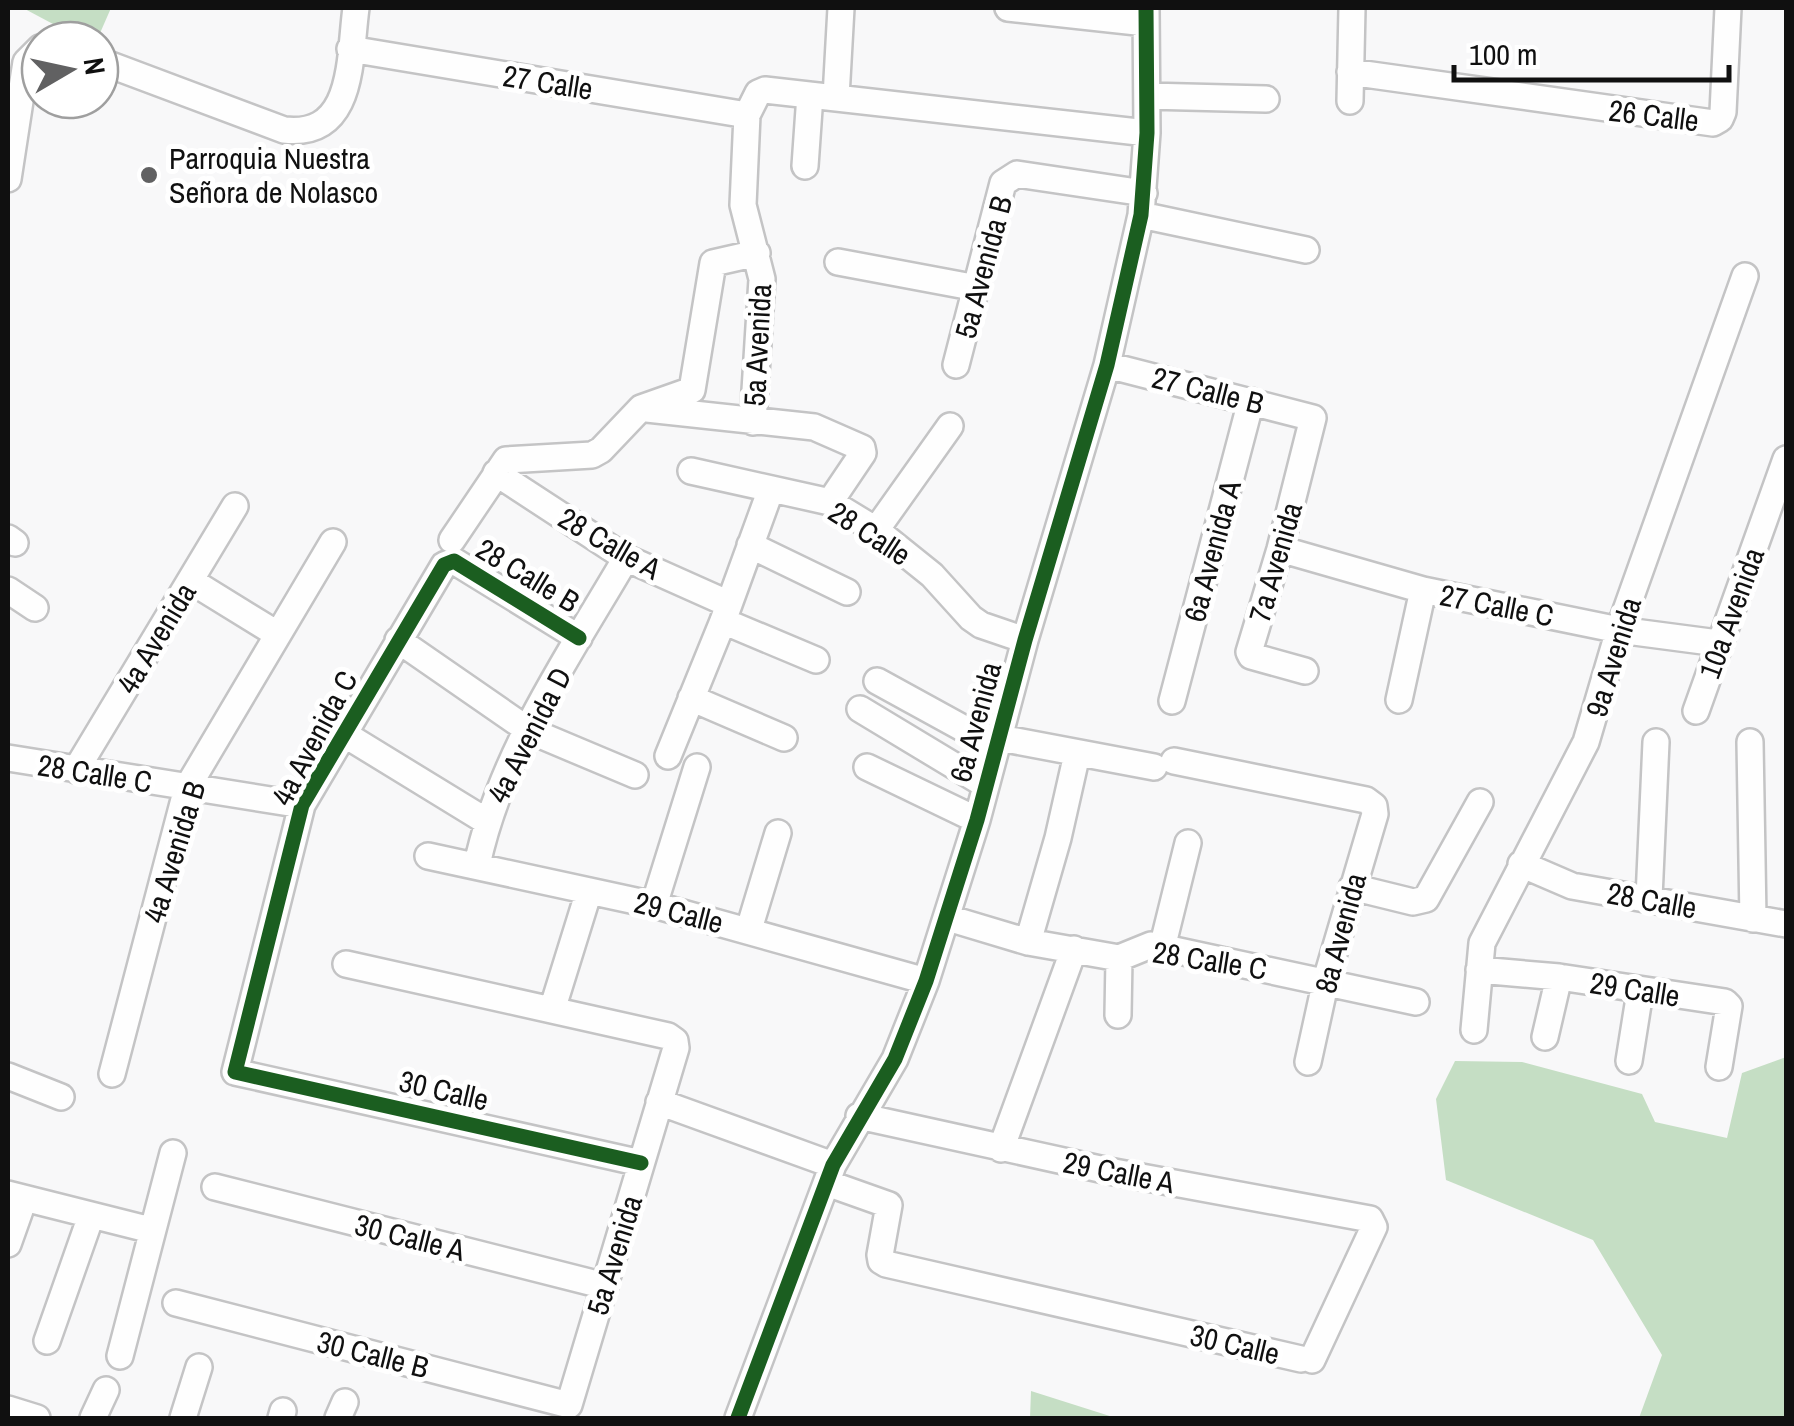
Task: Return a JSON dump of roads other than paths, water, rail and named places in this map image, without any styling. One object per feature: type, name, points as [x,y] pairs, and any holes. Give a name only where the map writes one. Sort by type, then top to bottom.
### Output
[{"type":"street","points":[[120,68],[284,130],[316,129],[331,119],[340,104],[356,8]]},
{"type":"street","points":[[805,166],[841,8]]},
{"type":"street","points":[[1008,8],[1146,15]]},
{"type":"street","points":[[1350,101],[1352,8]]},
{"type":"street","name":"26 Calle","points":[[1350,72],[1705,123],[1720,119],[1726,8]]},
{"type":"street","name":"6a Avenida","points":[[738,1418],[830,1174],[895,1059],[948,918],[977,820],[1025,640],[1107,364],[1142,204],[1147,133],[1146,15]]},
{"type":"street","name":"27 Calle","points":[[350,49],[752,104],[765,90],[1147,133]]},
{"type":"street","points":[[8,179],[12,111],[20,83]]},
{"type":"street","points":[[1147,96],[1266,99]]},
{"type":"street","name":"5a Avenida","points":[[752,104],[742,205],[762,279],[753,422]]},
{"type":"street","name":"5a Avenida B","points":[[956,366],[1003,183],[1017,174],[1142,204]]},
{"type":"street","points":[[1142,204],[1306,250]]},
{"type":"street","points":[[496,473],[506,460],[514,458],[592,454],[601,450],[640,408],[692,390],[711,267],[716,260],[757,253]]},
{"type":"street","points":[[838,262],[976,288]]},
{"type":"street","name":"9a Avenida","points":[[1474,1030],[1482,943],[1586,742],[1619,630],[1745,276]]},
{"type":"street","name":"27 Calle B","points":[[1107,364],[1310,416]]},
{"type":"street","name":"6a Avenida A","points":[[1172,701],[1252,401]]},
{"type":"street","points":[[640,408],[823,429],[862,448],[863,453],[830,502]]},
{"type":"street","name":"7a Avenida","points":[[1305,671],[1250,656],[1249,652],[1313,423],[1310,416]]},
{"type":"street","points":[[876,530],[950,426]]},
{"type":"street","name":"10a Avenida","points":[[1696,711],[1786,459]]},
{"type":"street","name":"28 Calle","points":[[692,471],[830,502],[876,530],[932,575],[971,618],[1025,640]]},
{"type":"street","name":"4a Avenida C","points":[[235,1072],[302,804],[496,473]]},
{"type":"street","name":"28 Calle A","points":[[496,473],[626,558],[726,612]]},
{"type":"street","points":[[668,756],[771,490]]},
{"type":"street","name":"4a Avenida","points":[[76,770],[236,506]]},
{"type":"street","name":"4a Avenida B","points":[[112,1074],[187,788],[333,542]]},
{"type":"street","points":[[750,546],[847,592]]},
{"type":"street","name":"27 Calle C","points":[[1280,549],[1423,590],[1619,630],[1718,642]]},
{"type":"street","name":"28 Calle B","points":[[450,551],[454,561],[579,638]]},
{"type":"street","name":"4a Avenida D","points":[[477,865],[486,821],[528,730],[626,558]]},
{"type":"street","points":[[191,581],[277,634]]},
{"type":"street","points":[[8,590],[35,608]]},
{"type":"street","points":[[1398,700],[1423,590]]},
{"type":"street","points":[[726,612],[816,660]]},
{"type":"street","points":[[398,640],[528,730],[635,775]]},
{"type":"street","points":[[877,680],[978,737],[1077,754],[1028,942]]},
{"type":"street","points":[[691,698],[784,738]]},
{"type":"street","points":[[860,709],[986,784]]},
{"type":"street","points":[[344,734],[486,821]]},
{"type":"street","points":[[1648,898],[1656,742]]},
{"type":"street","points":[[1750,742],[1753,919]]},
{"type":"street","name":"8a Avenida","points":[[1077,754],[1164,764],[1366,800],[1374,806],[1375,814],[1326,980],[1308,1062]]},
{"type":"street","name":"28 Calle C","points":[[8,758],[302,804]]},
{"type":"street","points":[[654,905],[697,766]]},
{"type":"street","points":[[867,767],[977,820]]},
{"type":"street","points":[[1352,887],[1420,902],[1426,899],[1480,802]]},
{"type":"street","points":[[749,929],[778,833]]},
{"type":"street","points":[[1162,948],[1188,843]]},
{"type":"street","name":"29 Calle","points":[[428,856],[654,905],[926,981]]},
{"type":"street","name":"28 Calle","points":[[1521,864],[1566,885],[1786,924]]},
{"type":"street","points":[[346,964],[552,1010],[589,891]]},
{"type":"street","name":"28 Calle C","points":[[948,918],[1028,942],[1119,958],[1145,946],[1162,948],[1416,1002]]},
{"type":"street","points":[[1001,1149],[1074,949]]},
{"type":"street","points":[[1118,1014],[1119,958]]},
{"type":"street","name":"29 Calle","points":[[1479,970],[1559,977],[1726,1002],[1729,1006],[1719,1067]]},
{"type":"street","points":[[1545,1037],[1559,977]]},
{"type":"street","points":[[1629,1061],[1640,992]]},
{"type":"street","name":"5a Avenida","points":[[552,1010],[668,1036],[676,1048],[570,1404]]},
{"type":"street","name":"30 Calle","points":[[235,1072],[641,1162]]},
{"type":"street","points":[[8,1076],[61,1096]]},
{"type":"street","name":"30 Calle","points":[[659,1102],[830,1174],[889,1205],[880,1255],[886,1264],[1306,1360]]},
{"type":"street","name":"29 Calle A","points":[[860,1116],[1001,1149],[1370,1219],[1374,1228],[1306,1360]]},
{"type":"street","points":[[120,1356],[173,1154]]},
{"type":"street","name":"30 Calle A","points":[[215,1188],[604,1286]]},
{"type":"street","points":[[8,1244],[16,1197],[151,1230]]},
{"type":"street","points":[[47,1340],[91,1216]]},
{"type":"street","name":"30 Calle B","points":[[176,1303],[570,1404]]},
{"type":"street","points":[[183,1418],[199,1367]]},
{"type":"street","points":[[93,1418],[106,1390]]},
{"type":"street","points":[[8,1410],[37,1418]]},
{"type":"place","name":"Parroquia Nuestra Señora de Nolasco","points":[[149,175]]}]
